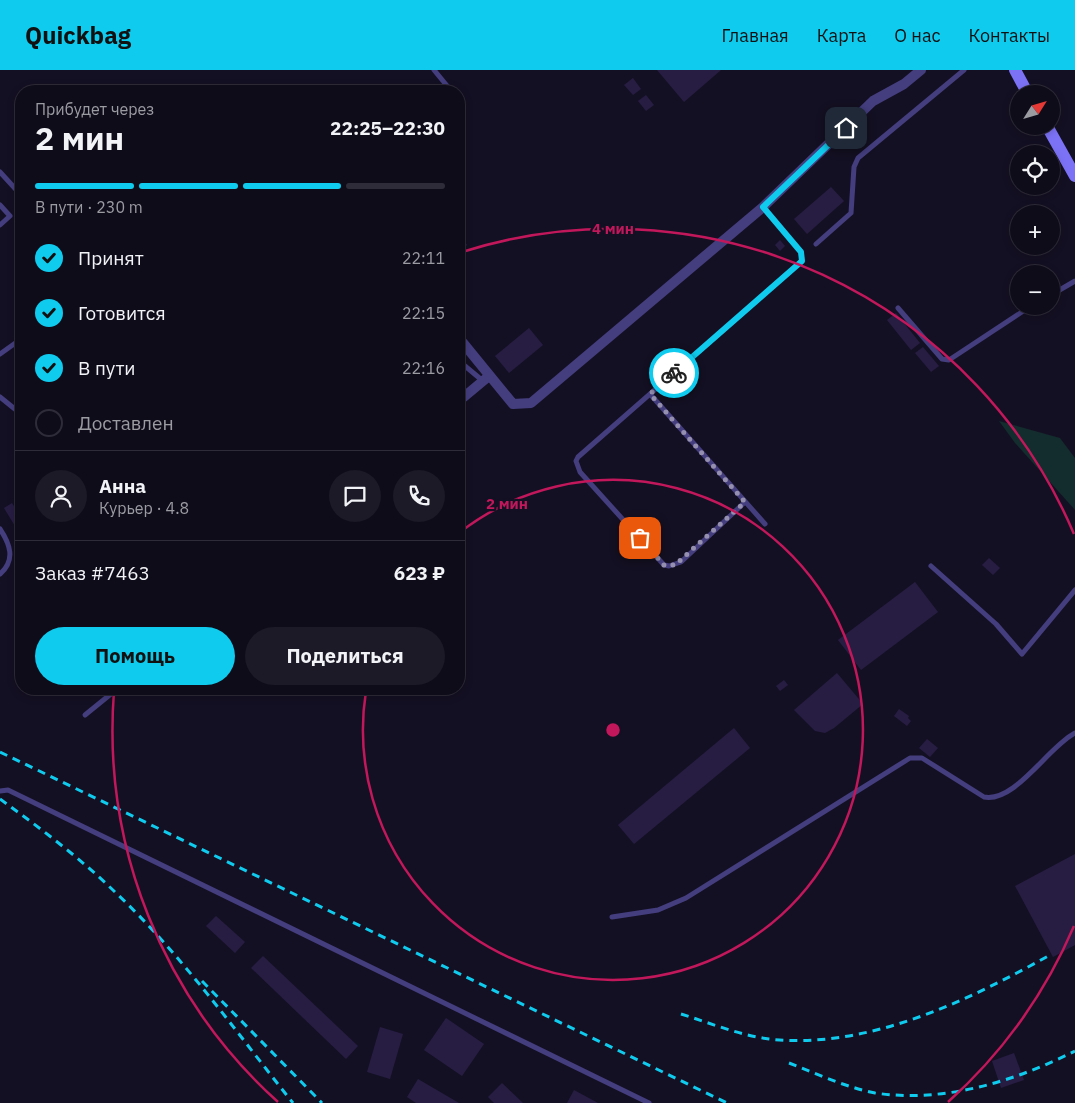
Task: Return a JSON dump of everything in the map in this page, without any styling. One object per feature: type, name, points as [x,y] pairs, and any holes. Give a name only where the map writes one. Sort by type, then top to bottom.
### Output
[{"type":"street","points":[[465,347],[486,378],[513,404],[530,404],[763,207],[874,101],[904,84],[921,70]]},
{"type":"street","points":[[1015,70],[1023,85]]},
{"type":"street","points":[[1052,135],[1075,176]]},
{"type":"street","points":[[465,396],[486,378]]},
{"type":"lane","points":[[434,70],[446,85]]},
{"type":"lane","points":[[816,244],[851,213],[854,167],[858,158],[964,70]]},
{"type":"lane","points":[[0,172],[15,188]]},
{"type":"lane","points":[[0,205],[10,216],[0,225]]},
{"type":"lane","points":[[745,502],[681,562],[669,566],[664,565],[576,466],[578,456],[802,261],[801,252],[763,207]]},
{"type":"lane","points":[[1060,289],[1075,281]]},
{"type":"lane","points":[[898,308],[942,359],[949,360],[1018,315]]},
{"type":"lane","points":[[0,354],[15,343]]},
{"type":"lane","points":[[465,365],[486,378]]},
{"type":"lane","points":[[650,394],[765,524]]},
{"type":"lane","points":[[0,397],[15,409]]},
{"type":"lane","points":[[0,528],[9,543],[10,561],[0,574]]},
{"type":"lane","points":[[931,566],[996,624],[1022,654],[1075,590]]},
{"type":"lane","points":[[85,715],[109,695]]},
{"type":"lane","points":[[612,917],[658,910],[686,898],[910,758],[922,758],[984,797],[992,799],[1008,792],[1057,744],[1075,733]]},
{"type":"lane","points":[[0,791],[8,790],[649,1103]]},
{"type":"green space","points":[[999,421],[1060,438],[1075,458],[1075,510],[1015,443]]},
{"type":"building","points":[[657,70],[721,70],[684,102]]},
{"type":"building","points":[[633,78],[641,89],[633,95],[624,85]]},
{"type":"building","points":[[646,95],[654,105],[646,111],[638,101]]},
{"type":"building","points":[[831,187],[844,201],[807,234],[794,219]]},
{"type":"building","points":[[780,240],[785,246],[780,251],[775,245]]},
{"type":"building","points":[[896,313],[920,343],[911,350],[887,320]]},
{"type":"building","points":[[529,328],[543,345],[509,373],[495,356]]},
{"type":"building","points":[[923,347],[939,366],[931,372],[915,353]]},
{"type":"building","points":[[12,503],[15,508],[15,526],[4,508]]},
{"type":"building","points":[[989,558],[1000,568],[993,575],[982,565]]},
{"type":"building","points":[[915,582],[938,612],[861,670],[838,640]]},
{"type":"building","points":[[837,673],[863,704],[834,728],[825,733],[815,731],[794,710]]},
{"type":"building","points":[[784,680],[788,685],[780,691],[776,686]]},
{"type":"building","points":[[899,709],[909,716],[908,718],[911,721],[907,726],[894,716]]},
{"type":"building","points":[[734,728],[750,748],[634,844],[618,825]]},
{"type":"building","points":[[927,739],[938,748],[930,757],[919,748]]},
{"type":"building","points":[[1075,854],[1075,945],[1053,957],[1015,886]]},
{"type":"building","points":[[216,916],[245,942],[235,953],[206,926]]},
{"type":"building","points":[[263,956],[358,1046],[346,1059],[251,968]]},
{"type":"building","points":[[446,1018],[484,1044],[462,1076],[424,1050]]},
{"type":"building","points":[[380,1027],[403,1034],[390,1079],[367,1072]]},
{"type":"building","points":[[1014,1053],[1024,1080],[1001,1088],[992,1061]]},
{"type":"building","points":[[418,1079],[459,1103],[416,1103],[407,1097]]},
{"type":"building","points":[[502,1083],[523,1103],[494,1103],[488,1097]]},
{"type":"building","points":[[574,1090],[598,1103],[567,1103]]},
{"type":"railway","points":[[0,752],[727,1103]]},
{"type":"railway","points":[[0,799],[74,855],[140,916],[208,994],[293,1103]]},
{"type":"railway","points":[[681,1014],[736,1032],[769,1039],[806,1040],[843,1037],[879,1029],[950,1005],[1050,955]]},
{"type":"railway","points":[[202,981],[322,1103]]},
{"type":"railway","points":[[789,1063],[831,1080],[875,1093],[927,1095],[952,1092],[1003,1081],[1075,1051]]},
{"type":"way so far","points":[[640,538],[664,565],[675,565],[681,562],[745,502],[650,394],[674,373]]},
{"type":"route","points":[[674,373],[802,261],[801,252],[763,207],[846,128]]}]
